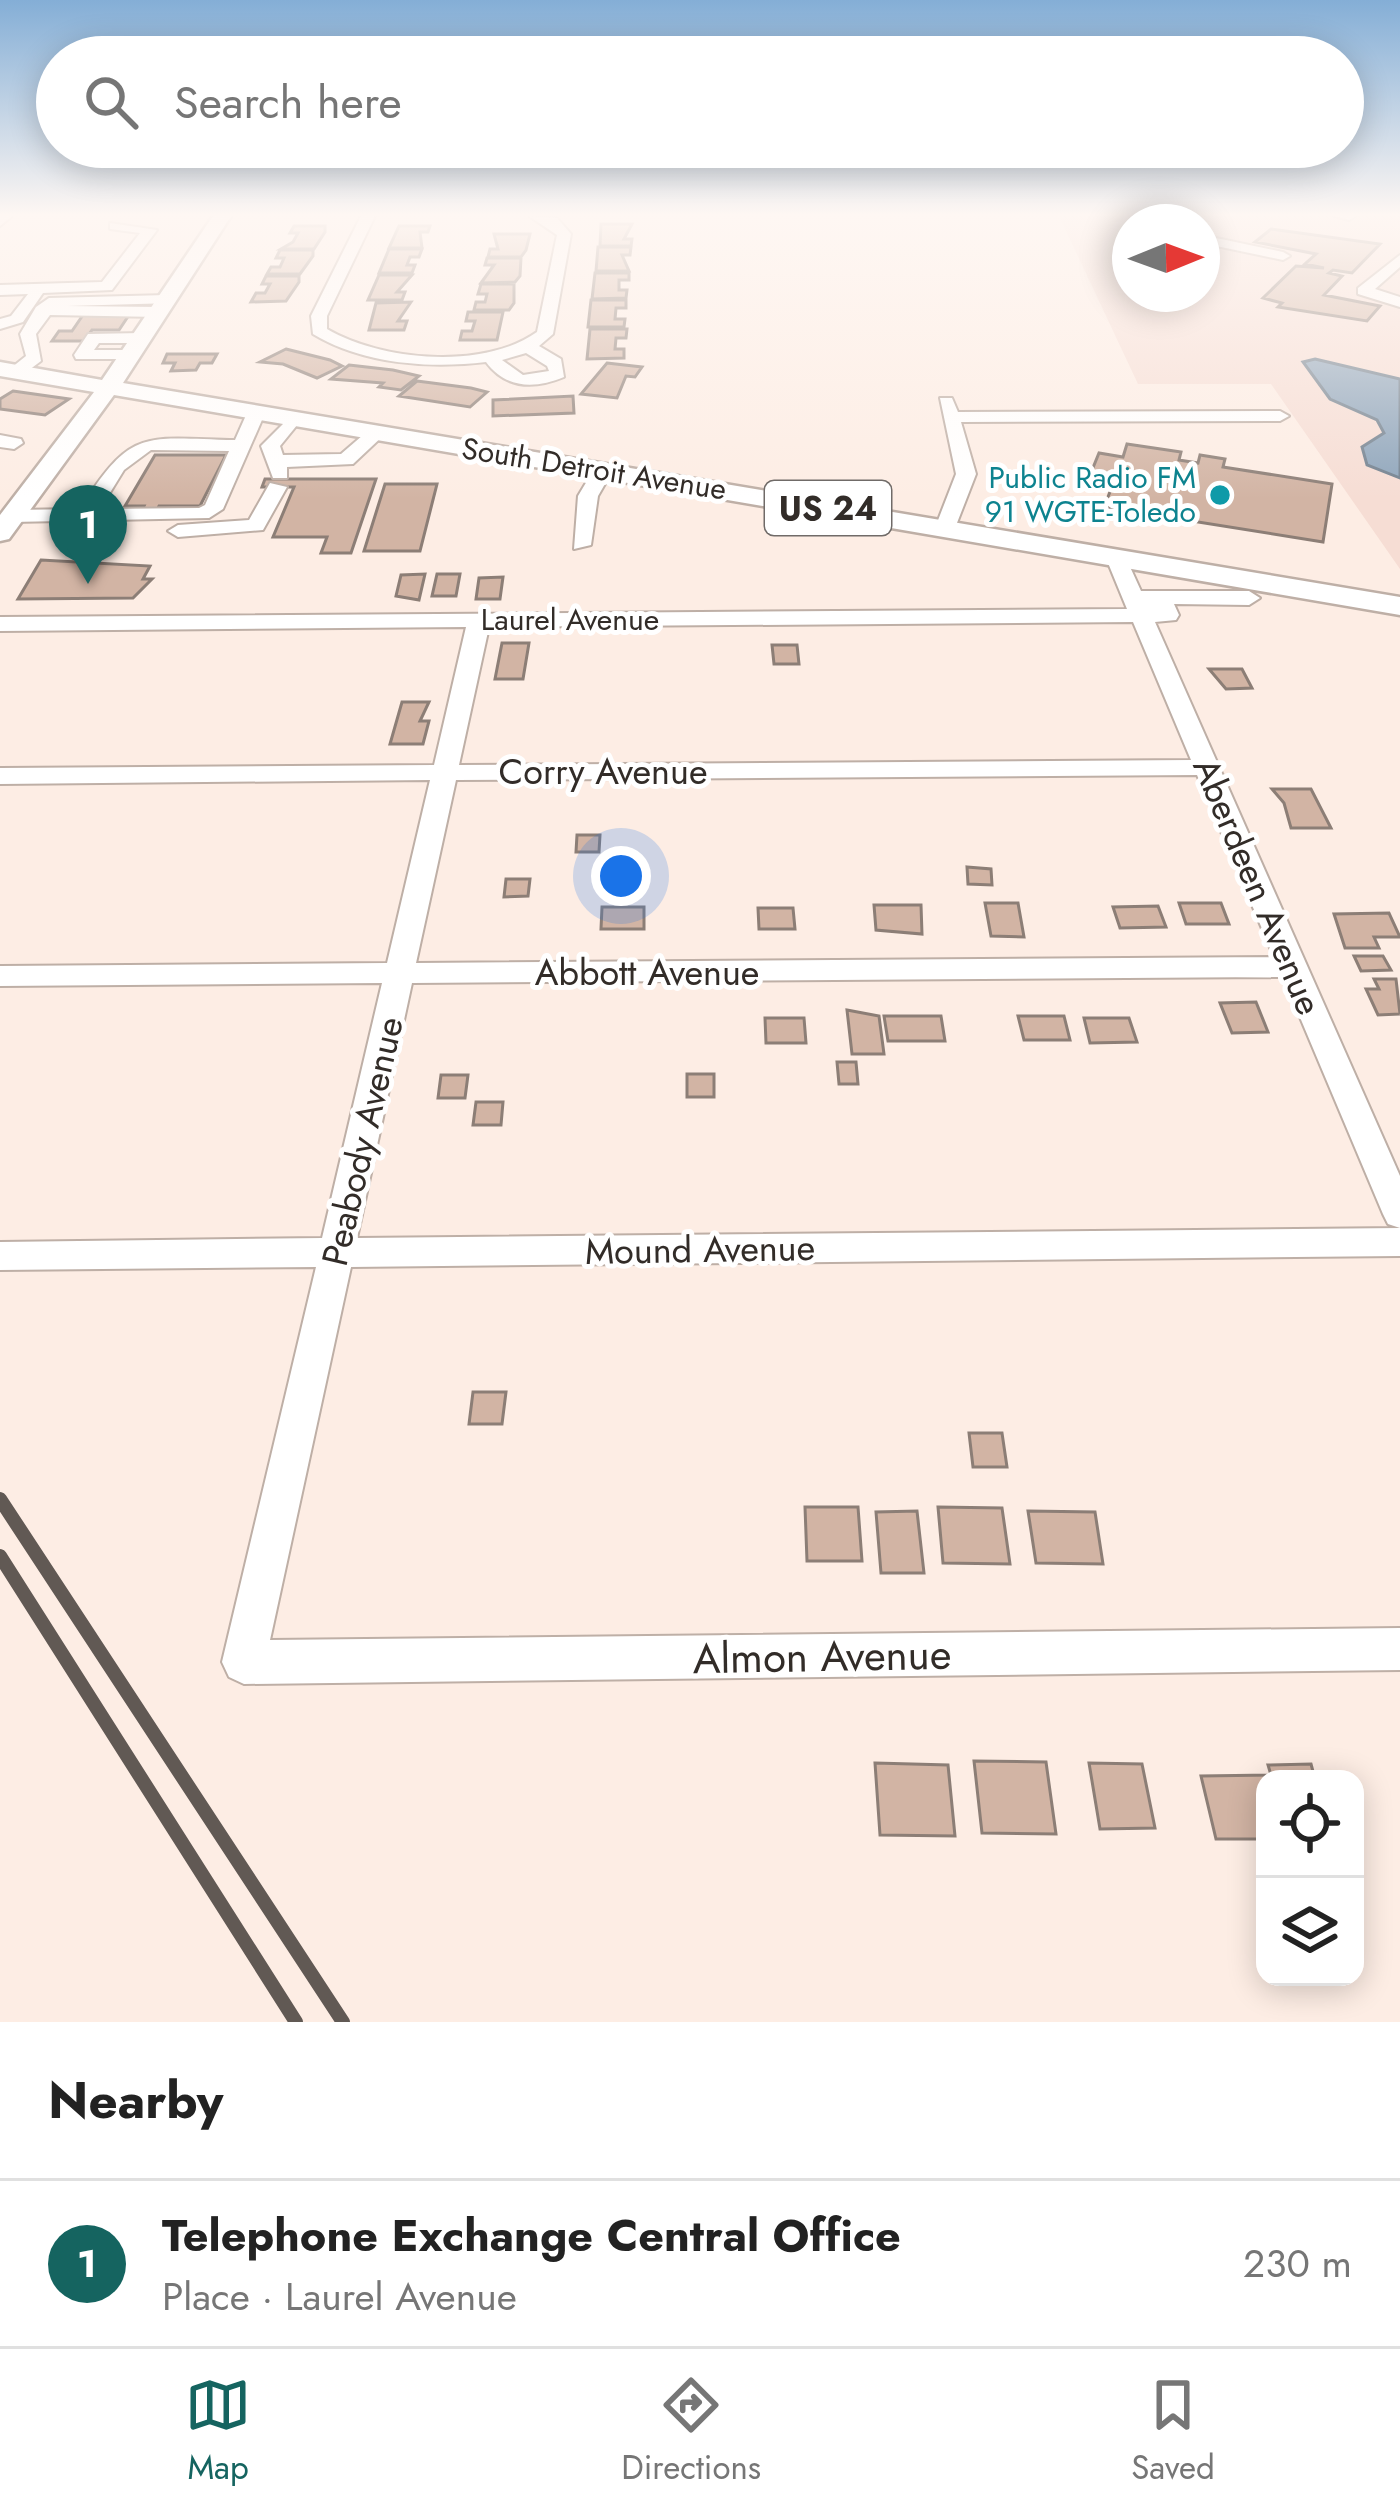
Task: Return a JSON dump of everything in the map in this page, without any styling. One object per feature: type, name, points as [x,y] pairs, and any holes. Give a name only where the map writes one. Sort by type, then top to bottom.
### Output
[{"type":"main road","points":[[8,514],[108,388],[160,310]]},
{"type":"main road","name":"South Detroit Avenue","points":[[8,370],[1116,558],[1253,598],[1400,605]]},
{"type":"street","points":[[0,324],[27,310]]},
{"type":"street","points":[[35,310],[28,334],[62,349],[82,355],[136,347]]},
{"type":"street","points":[[322,310],[322,336],[438,359],[493,359],[534,345],[545,334],[549,310]]},
{"type":"street","points":[[493,359],[501,371],[520,380],[542,380],[558,373],[555,363],[534,345]]},
{"type":"street","points":[[8,370],[62,349]]},
{"type":"street","points":[[945,528],[965,484],[948,410],[1280,416]]},
{"type":"street","points":[[8,514],[202,514],[213,509],[256,413]]},
{"type":"street","points":[[85,517],[96,531],[246,530],[260,524],[278,476],[273,439],[293,419]]},
{"type":"street","points":[[278,476],[337,463],[377,433]]},
{"type":"street","points":[[85,517],[133,449],[241,446]]},
{"type":"street","points":[[581,545],[588,496],[603,470]]},
{"type":"street","name":"Aberdeen Avenue","points":[[1116,558],[1145,604],[1207,767],[1400,1214]]},
{"type":"street","name":"Laurel Avenue","points":[[0,624],[479,621],[1253,598]]},
{"type":"street","name":"Peabody Avenue","points":[[244,1662],[479,621]]},
{"type":"street","name":"Corry Avenue","points":[[0,776],[1207,767]]},
{"type":"street","name":"Abbott Avenue","points":[[0,976],[1293,967]]},
{"type":"street","name":"Mound Avenue","points":[[0,1256],[1400,1242]]},
{"type":"street","name":"Almon Avenue","points":[[244,1662],[1400,1649]]},
{"type":"shaded area","points":[[1103,310],[1400,310],[1400,569],[1271,384],[1138,384]]},
{"type":"water","points":[[1315,359],[1400,379],[1400,478],[1367,465],[1362,447],[1384,433],[1377,420],[1330,399],[1303,362]]},
{"type":"building","points":[[374,310],[405,310],[398,321],[407,321],[404,330],[369,330]]},
{"type":"building","points":[[590,310],[616,310],[615,319],[625,319],[624,327],[588,327]]},
{"type":"building","points":[[1299,310],[1376,310],[1367,321]]},
{"type":"building","points":[[468,312],[503,312],[497,340],[460,340],[462,331],[472,331],[475,321],[466,321]]},
{"type":"building","points":[[83,315],[129,315],[119,330],[92,330],[84,341],[52,341],[59,331],[72,331]]},
{"type":"building","points":[[590,329],[627,329],[626,338],[616,338],[615,349],[624,349],[624,358],[587,359]]},
{"type":"building","points":[[286,349],[342,366],[317,378],[283,364],[260,362]]},
{"type":"building","points":[[167,354],[217,354],[212,363],[200,363],[196,370],[171,371],[175,363],[163,363]]},
{"type":"building","points":[[607,363],[642,367],[635,377],[626,376],[617,398],[581,394]]},
{"type":"building","points":[[349,365],[419,376],[401,390],[379,387],[383,383],[331,379]]},
{"type":"building","points":[[417,381],[487,392],[470,407],[399,396]]},
{"type":"building","points":[[13,391],[69,399],[45,415],[0,409],[0,399]]},
{"type":"building","points":[[573,396],[574,413],[493,416],[493,400]]},
{"type":"building","name":"Public Radio FM 91 WGTE-Toledo","points":[[1127,444],[1181,452],[1179,460],[1198,463],[1200,455],[1225,459],[1223,467],[1332,484],[1323,542],[1104,507],[1113,484],[1088,480],[1099,453],[1123,457]]},
{"type":"building","points":[[155,455],[226,455],[200,506],[159,506],[155,514],[140,514],[144,506],[125,506]]},
{"type":"building","points":[[265,479],[376,479],[351,553],[321,553],[327,537],[273,537],[294,487],[262,487]]},
{"type":"building","points":[[385,484],[437,484],[420,551],[364,551]]},
{"type":"building","points":[[41,560],[150,566],[143,579],[152,579],[133,598],[18,599]]},
{"type":"building","points":[[425,574],[419,600],[396,596],[401,575]]},
{"type":"building","points":[[437,574],[460,574],[456,596],[432,596]]},
{"type":"building","points":[[503,577],[500,599],[476,599],[479,578]]},
{"type":"building","points":[[502,643],[529,643],[523,679],[495,679]]},
{"type":"building","points":[[772,645],[797,645],[799,664],[774,664]]},
{"type":"building","points":[[1209,669],[1242,669],[1252,688],[1226,689]]},
{"type":"building","points":[[402,702],[429,702],[420,721],[429,721],[423,744],[390,744]]},
{"type":"building","points":[[1272,789],[1311,789],[1331,828],[1291,828],[1284,803]]},
{"type":"building","points":[[577,835],[600,835],[599,852],[576,852]]},
{"type":"building","points":[[967,867],[991,869],[992,885],[968,884]]},
{"type":"building","points":[[506,879],[530,879],[528,896],[504,897]]},
{"type":"building","points":[[985,903],[1018,903],[1024,937],[991,936]]},
{"type":"building","points":[[1179,903],[1221,903],[1229,924],[1186,924]]},
{"type":"building","points":[[874,905],[921,905],[922,934],[876,930]]},
{"type":"building","points":[[1158,906],[1166,927],[1120,928],[1113,907]]},
{"type":"building","points":[[602,907],[644,907],[644,929],[601,929]]},
{"type":"building","points":[[758,908],[793,908],[795,929],[759,929]]},
{"type":"building","points":[[1389,913],[1400,937],[1374,937],[1379,948],[1345,948],[1334,914]]},
{"type":"building","points":[[1354,956],[1383,956],[1391,970],[1361,971]]},
{"type":"building","points":[[1374,979],[1396,979],[1400,1014],[1378,1015],[1366,989],[1379,989]]},
{"type":"building","points":[[1256,1002],[1268,1032],[1232,1033],[1220,1003]]},
{"type":"building","points":[[847,1010],[879,1016],[884,1054],[852,1054]]},
{"type":"building","points":[[884,1016],[941,1016],[945,1041],[888,1041]]},
{"type":"building","points":[[1018,1016],[1064,1016],[1070,1040],[1024,1040]]},
{"type":"building","points":[[765,1018],[804,1018],[806,1043],[766,1043]]},
{"type":"building","points":[[1084,1018],[1129,1018],[1137,1042],[1090,1043]]},
{"type":"building","points":[[837,1062],[856,1062],[858,1084],[839,1084]]},
{"type":"building","points":[[687,1074],[714,1074],[714,1097],[687,1097]]},
{"type":"building","points":[[441,1075],[468,1075],[465,1098],[438,1098]]},
{"type":"building","points":[[476,1102],[503,1102],[501,1125],[473,1125]]},
{"type":"building","points":[[473,1392],[506,1392],[502,1424],[469,1424]]},
{"type":"building","points":[[969,1433],[1002,1433],[1007,1467],[973,1467]]},
{"type":"building","points":[[805,1507],[858,1507],[862,1561],[807,1561]]},
{"type":"building","points":[[938,1507],[1002,1508],[1010,1564],[943,1563]]},
{"type":"building","points":[[917,1511],[924,1573],[881,1573],[876,1512]]},
{"type":"building","points":[[1028,1511],[1095,1512],[1103,1564],[1036,1563]]},
{"type":"building","points":[[974,1761],[1046,1762],[1056,1834],[982,1833]]},
{"type":"building","points":[[875,1763],[948,1765],[955,1836],[880,1835]]},
{"type":"building","points":[[1089,1763],[1142,1764],[1155,1828],[1100,1829]]},
{"type":"building","points":[[1311,1764],[1313,1770],[1270,1770],[1268,1765]]},
{"type":"building","points":[[1256,1775],[1256,1839],[1216,1839],[1201,1776]]},
{"type":"railway","points":[[0,1499],[343,2022]]},
{"type":"railway","points":[[0,1556],[296,2022]]},
{"type":"place","name":"Public Radio FM 91 WGTE-Toledo","points":[[1220,495]]},
{"type":"place","name":"Telephone Exchange Central Office","points":[[88,584]]}]
